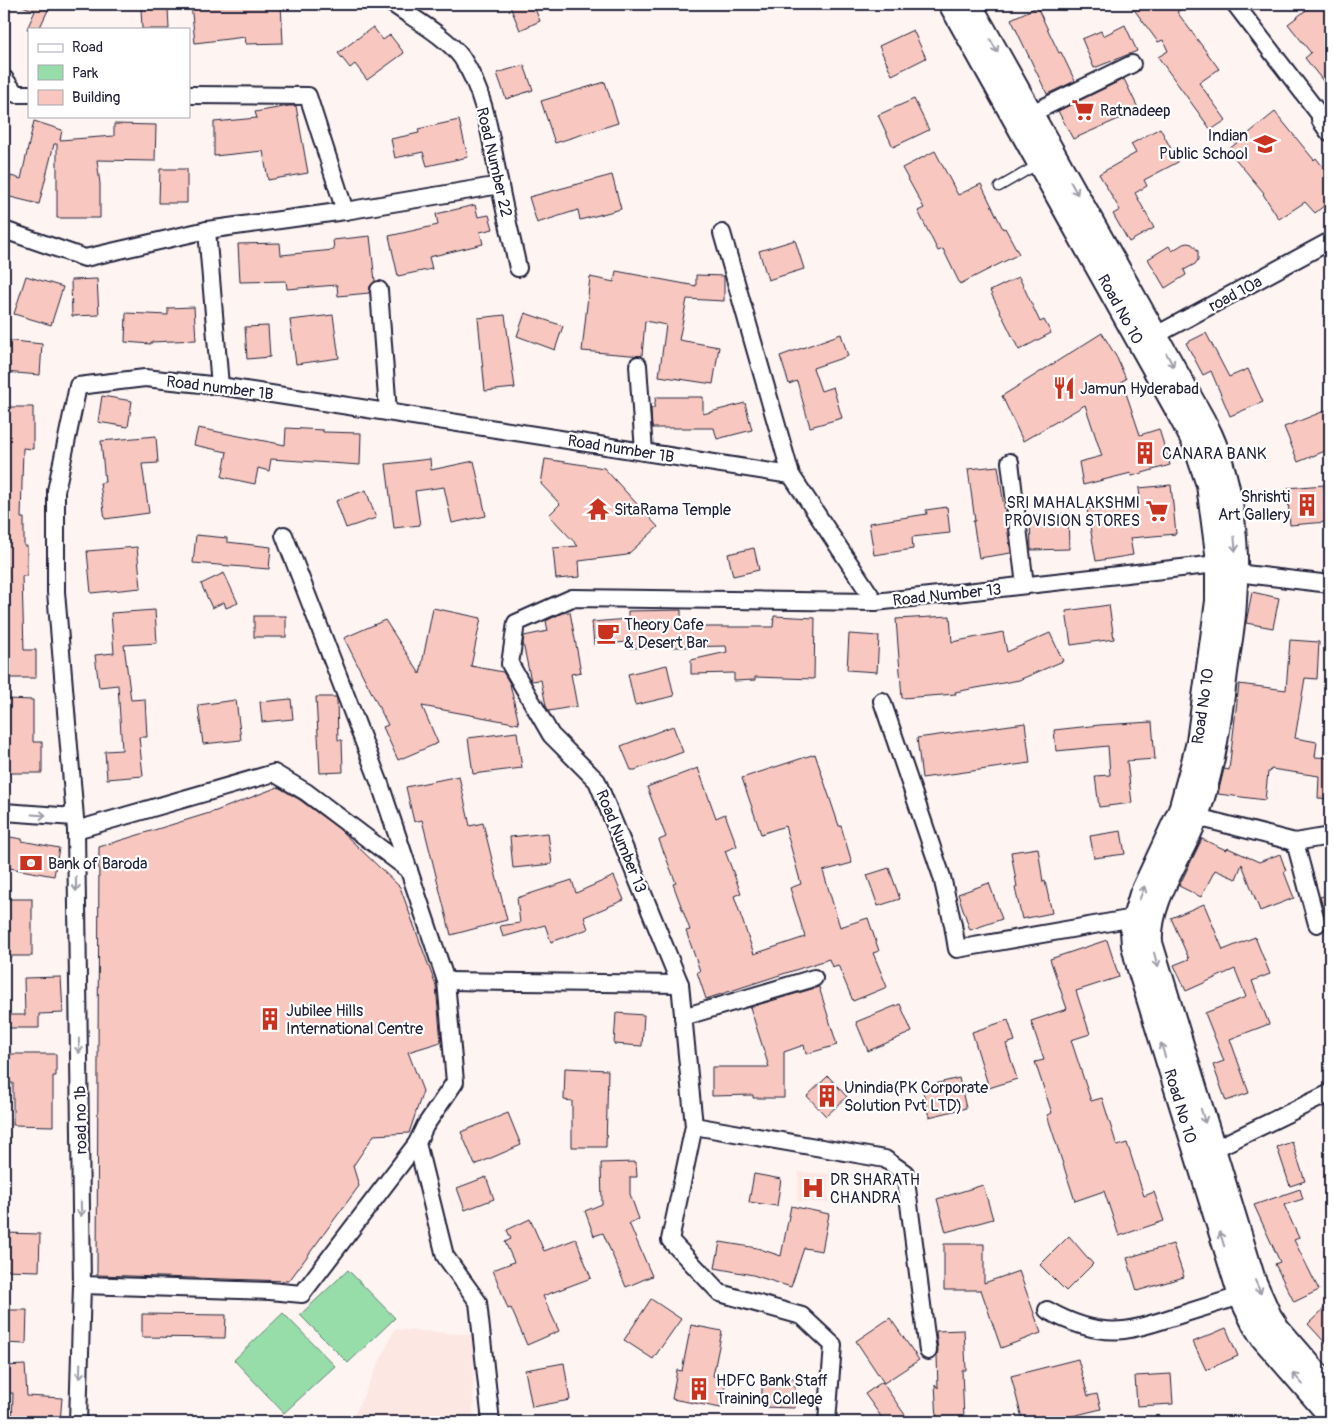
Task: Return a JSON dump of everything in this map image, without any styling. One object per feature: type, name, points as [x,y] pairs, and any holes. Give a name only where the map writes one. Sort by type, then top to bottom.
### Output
[{"type":"main road","name":"Road No 10","points":[[950,4],[1039,164],[1149,340]]},
{"type":"main road","name":"Road No 10","points":[[970,4],[1032,114],[1149,340],[1194,443],[1208,485],[1215,525],[1235,602],[1216,746],[1197,817],[1159,901],[1150,931],[1156,962],[1240,1296],[1263,1339],[1330,1416]]},
{"type":"main road","name":"Road No 10","points":[[1227,568],[1217,601],[1196,750],[1180,810],[1141,894],[1132,930],[1133,946],[1138,966],[1205,1153],[1254,1280],[1270,1316],[1278,1328],[1330,1388]]},
{"type":"street","name":"Road Number 22","points":[[393,4],[444,40],[461,58],[473,81],[487,116],[518,268]]},
{"type":"street","points":[[1235,4],[1328,121]]},
{"type":"street","points":[[1032,114],[1132,64]]},
{"type":"street","points":[[4,78],[16,94],[28,94]]},
{"type":"street","points":[[190,95],[308,96],[345,211]]},
{"type":"street","points":[[4,230],[85,258],[207,230],[345,211],[500,185]]},
{"type":"street","points":[[207,230],[220,386]]},
{"type":"street","points":[[722,233],[791,475],[875,602]]},
{"type":"street","name":"road 10a","points":[[1149,340],[1330,241]]},
{"type":"street","points":[[379,290],[388,412]]},
{"type":"street","points":[[638,365],[644,452]]},
{"type":"street","name":"Road number 1B","points":[[75,824],[56,592],[56,491],[78,386],[145,378],[220,386],[791,475]]},
{"type":"street","points":[[1010,462],[1025,585]]},
{"type":"street","points":[[82,1285],[270,1291],[302,1294],[417,1142],[424,1126],[455,1082],[446,980],[380,784],[284,534]]},
{"type":"street","name":"Road Number 13","points":[[826,1422],[833,1345],[802,1316],[720,1293],[670,1240],[694,1126],[680,984],[597,781],[551,734],[510,664],[516,623],[572,598],[875,602],[1025,585],[1227,568],[1330,584]]},
{"type":"street","points":[[882,701],[942,877],[953,925],[956,949],[1134,918]]},
{"type":"street","points":[[4,812],[75,824],[274,773],[306,792],[409,870]]},
{"type":"street","points":[[1197,817],[1295,842],[1330,836]]},
{"type":"street","name":"road no 1b","points":[[75,824],[82,1285],[78,1422]]},
{"type":"street","points":[[1295,842],[1317,924]]},
{"type":"street","points":[[683,1018],[814,978]]},
{"type":"street","points":[[446,980],[680,984]]},
{"type":"street","points":[[1205,1153],[1330,1094]]},
{"type":"street","points":[[694,1126],[885,1159],[905,1173],[928,1351]]},
{"type":"street","points":[[417,1142],[445,1256],[478,1302],[491,1422]]},
{"type":"street","points":[[1047,1310],[1066,1321],[1084,1326],[1103,1330],[1124,1330],[1159,1322],[1240,1296]]},
{"type":"lane","points":[[999,187],[1039,164]]},
{"type":"shaded area","name":"DR SHARATH CHANDRA","points":[[799,1172],[830,1174],[828,1203],[797,1201]]},
{"type":"shaded area","points":[[395,1329],[474,1335],[473,1422],[351,1422]]},
{"type":"green space","points":[[348,1270],[395,1318],[348,1363],[300,1315]]},
{"type":"green space","points":[[283,1313],[335,1366],[284,1413],[234,1360]]},
{"type":"building","points":[[18,4],[51,4],[39,28],[27,29],[35,11]]},
{"type":"building","points":[[191,4],[281,4],[283,43],[246,44],[245,37],[195,43]]},
{"type":"building","points":[[509,4],[533,4],[540,21],[520,30]]},
{"type":"building","points":[[1130,4],[1189,4],[1177,12],[1219,69],[1199,83],[1226,120],[1211,130],[1158,57],[1168,51],[1163,40],[1158,42]]},
{"type":"building","points":[[1314,4],[1326,4],[1330,10],[1330,90],[1305,58],[1311,53],[1288,24]]},
{"type":"building","points":[[1037,7],[1075,81],[1047,94],[1011,19]]},
{"type":"building","points":[[141,8],[168,8],[169,28],[142,28]]},
{"type":"building","points":[[1125,25],[1137,51],[1094,68],[1082,39],[1101,31],[1103,36]]},
{"type":"building","points":[[373,27],[383,40],[390,35],[404,53],[367,80],[355,64],[350,68],[338,53]]},
{"type":"building","points":[[913,30],[926,58],[892,75],[879,46]]},
{"type":"building","points":[[524,65],[533,90],[506,99],[497,73]]},
{"type":"building","points":[[1124,79],[1139,110],[1073,139],[1058,111]]},
{"type":"building","points":[[605,82],[618,123],[555,143],[541,101]]},
{"type":"building","points":[[914,99],[929,130],[893,147],[878,115]]},
{"type":"building","points":[[296,106],[308,173],[268,180],[263,151],[214,156],[214,122],[257,118],[255,112]]},
{"type":"building","points":[[1275,112],[1314,160],[1316,158],[1330,176],[1330,201],[1315,213],[1305,202],[1279,219],[1264,193],[1228,150]]},
{"type":"building","points":[[459,120],[468,157],[427,166],[423,152],[395,158],[391,139],[419,133],[418,129]]},
{"type":"building","points":[[34,121],[62,130],[60,140],[114,136],[114,124],[156,125],[155,161],[97,160],[100,184],[100,218],[57,218],[57,144],[54,144],[39,204],[6,196],[11,176],[21,179]]},
{"type":"building","points":[[1160,128],[1178,162],[1144,180],[1147,186],[1135,193],[1154,228],[1129,242],[1113,214],[1120,210],[1099,174],[1136,153],[1131,144]]},
{"type":"building","points":[[935,151],[958,195],[981,184],[1003,229],[1005,228],[1019,254],[960,284],[943,249],[938,251],[918,211],[924,208],[902,168]]},
{"type":"building","points":[[160,169],[187,169],[187,203],[159,203]]},
{"type":"building","points":[[612,175],[621,209],[580,220],[578,210],[537,223],[529,197]]},
{"type":"building","points":[[475,205],[478,217],[489,215],[493,229],[480,232],[483,244],[429,257],[432,269],[398,276],[389,236],[438,225],[436,214]]},
{"type":"building","points":[[370,236],[375,281],[370,286],[369,293],[338,296],[337,285],[287,289],[286,281],[240,282],[238,244],[280,243],[281,255],[334,250],[333,240]]},
{"type":"building","points":[[795,240],[804,269],[768,280],[759,251]]},
{"type":"building","points":[[1187,243],[1192,244],[1198,251],[1198,260],[1195,264],[1184,270],[1186,275],[1165,288],[1148,259],[1169,246],[1172,251]]},
{"type":"building","points":[[616,271],[696,286],[696,275],[724,276],[724,301],[687,299],[679,340],[719,347],[713,384],[659,376],[666,325],[645,321],[642,356],[582,351],[590,277],[614,282]]},
{"type":"building","points":[[26,276],[63,287],[51,325],[14,314]]},
{"type":"building","points":[[1019,277],[1040,322],[1044,320],[1051,333],[1019,350],[990,291]]},
{"type":"building","points":[[97,279],[99,315],[72,316],[71,280]]},
{"type":"building","points":[[194,307],[196,340],[151,342],[151,344],[125,342],[126,313],[168,315],[168,308]]},
{"type":"building","points":[[525,313],[563,326],[555,350],[517,336]]},
{"type":"building","points":[[333,315],[339,358],[296,364],[290,320]]},
{"type":"building","points":[[505,315],[515,388],[485,391],[478,318]]},
{"type":"building","points":[[268,326],[270,357],[247,359],[245,327]]},
{"type":"building","points":[[1102,333],[1117,358],[1126,379],[1122,381],[1140,435],[1159,429],[1170,465],[1132,476],[1131,473],[1083,485],[1079,462],[1102,456],[1085,405],[1023,441],[1002,396]]},
{"type":"building","points":[[1206,333],[1229,377],[1248,369],[1263,402],[1230,416],[1211,371],[1203,375],[1186,343]]},
{"type":"building","points":[[841,334],[848,356],[813,368],[821,391],[833,387],[842,418],[810,427],[797,381],[789,384],[780,356]]},
{"type":"building","points":[[4,340],[42,344],[40,375],[4,372]]},
{"type":"building","points":[[102,396],[132,401],[128,427],[98,422]]},
{"type":"building","points":[[656,397],[703,397],[703,414],[745,403],[752,430],[717,439],[714,428],[652,428],[651,408],[654,408]]},
{"type":"building","points":[[4,407],[33,407],[33,449],[23,448],[21,518],[24,518],[24,546],[27,546],[27,576],[22,576],[24,650],[36,650],[36,678],[4,678]]},
{"type":"building","points":[[1327,410],[1330,419],[1330,449],[1298,462],[1284,427]]},
{"type":"building","points":[[198,428],[285,445],[286,428],[323,430],[323,432],[361,433],[360,465],[271,459],[269,471],[258,468],[255,484],[222,477],[227,452],[194,445]]},
{"type":"building","points":[[156,436],[158,463],[142,464],[149,513],[105,519],[100,483],[105,482],[101,441]]},
{"type":"building","points":[[430,459],[431,470],[474,461],[486,516],[452,523],[444,487],[415,491],[420,525],[394,528],[386,464]]},
{"type":"building","name":"SitaRama Temple","points":[[545,459],[604,468],[658,527],[627,555],[579,561],[580,577],[556,579],[553,548],[578,546],[549,515],[560,504],[541,484]]},
{"type":"building","points":[[998,466],[1011,553],[979,558],[968,469]]},
{"type":"building","points":[[1171,485],[1176,534],[1130,538],[1133,555],[1096,561],[1087,509],[1140,500],[1139,488]]},
{"type":"building","name":"Shrishti Art Gallery","points":[[1324,485],[1327,522],[1290,525],[1287,488]]},
{"type":"building","points":[[366,490],[376,518],[346,528],[336,501]]},
{"type":"building","points":[[947,507],[950,533],[912,537],[913,549],[874,555],[869,523],[927,514],[926,510]]},
{"type":"building","points":[[1068,514],[1069,549],[1031,550],[1030,515]]},
{"type":"building","points":[[196,535],[227,538],[227,542],[271,547],[269,569],[193,563]]},
{"type":"building","points":[[137,547],[141,588],[91,593],[87,551]]},
{"type":"building","points":[[754,548],[759,570],[733,576],[728,554]]},
{"type":"building","points":[[224,573],[238,603],[226,608],[224,602],[212,608],[201,584]]},
{"type":"building","points":[[1252,592],[1279,598],[1273,628],[1246,623]]},
{"type":"building","points":[[1109,605],[1114,639],[1071,645],[1066,611]]},
{"type":"building","points":[[433,608],[481,618],[471,666],[503,672],[510,684],[519,724],[422,706],[438,743],[398,760],[383,727],[388,725],[344,638],[385,620],[420,674]]},
{"type":"building","points":[[155,610],[157,643],[124,645],[131,700],[145,699],[147,737],[139,737],[143,776],[107,779],[105,751],[122,750],[118,685],[99,687],[95,655],[114,653],[111,613]]},
{"type":"building","points":[[681,610],[681,627],[773,627],[774,616],[815,618],[814,679],[755,677],[755,680],[734,681],[734,673],[691,674],[691,660],[727,652],[726,646],[629,648],[628,642],[594,645],[592,622],[628,619],[628,611]]},
{"type":"building","points":[[570,612],[581,672],[571,674],[577,706],[549,711],[546,706],[541,680],[531,681],[523,643],[524,636],[548,631],[546,621],[562,613]]},
{"type":"building","points":[[254,616],[286,616],[286,637],[254,637]]},
{"type":"building","points":[[950,616],[952,642],[1003,632],[1007,652],[1050,633],[1063,661],[1019,680],[955,692],[956,694],[902,698],[896,619]]},
{"type":"building","points":[[849,634],[879,636],[877,672],[847,670]]},
{"type":"building","points":[[1290,640],[1319,642],[1317,679],[1305,678],[1295,738],[1317,742],[1315,757],[1330,758],[1330,799],[1318,798],[1319,776],[1271,769],[1268,772],[1265,800],[1218,794],[1224,769],[1229,770],[1239,684],[1286,690]]},
{"type":"building","points":[[667,665],[674,696],[635,705],[628,674]]},
{"type":"building","points":[[316,697],[336,697],[338,740],[342,740],[343,772],[320,773]]},
{"type":"building","points":[[6,699],[33,700],[33,742],[42,742],[42,773],[5,773]]},
{"type":"building","points":[[291,699],[293,719],[262,722],[260,702]]},
{"type":"building","points":[[236,700],[241,740],[203,744],[198,705]]},
{"type":"building","points":[[1152,722],[1155,759],[1127,761],[1132,803],[1099,807],[1095,776],[1110,775],[1108,746],[1056,751],[1054,730]]},
{"type":"building","points":[[1025,723],[1030,763],[922,778],[917,738]]},
{"type":"building","points":[[673,726],[683,752],[631,770],[621,746]]},
{"type":"building","points":[[517,732],[522,768],[473,774],[468,738]]},
{"type":"building","points":[[815,754],[852,863],[823,871],[840,927],[868,918],[879,951],[873,953],[887,987],[853,1001],[838,965],[832,967],[829,959],[706,999],[697,972],[700,971],[686,931],[690,930],[673,884],[676,883],[659,840],[666,837],[647,787],[698,768],[716,818],[725,814],[737,846],[725,851],[741,893],[734,896],[754,954],[805,937],[790,888],[801,884],[785,826],[761,834],[742,778]]},
{"type":"building","points":[[459,776],[470,826],[483,823],[507,920],[451,935],[422,820],[414,822],[406,787]]},
{"type":"building","name":"Jubilee Hills International Centre","points":[[278,787],[300,800],[338,828],[400,887],[436,986],[441,1042],[408,1052],[423,1091],[409,1133],[374,1135],[353,1166],[359,1186],[289,1281],[97,1275],[99,847],[216,811]]},
{"type":"building","points":[[1121,831],[1125,854],[1094,858],[1090,836]]},
{"type":"building","points":[[548,833],[552,864],[513,868],[510,837]]},
{"type":"building","points":[[4,836],[59,848],[54,876],[4,867]]},
{"type":"building","points":[[1202,839],[1259,862],[1280,854],[1286,871],[1284,872],[1294,898],[1260,911],[1242,864],[1236,879],[1215,870],[1201,897],[1179,886]]},
{"type":"building","points":[[1038,848],[1043,882],[1045,881],[1052,913],[1022,919],[1015,888],[1017,887],[1011,852]]},
{"type":"building","points":[[889,868],[900,899],[878,906],[867,875]]},
{"type":"building","points":[[614,876],[624,900],[584,917],[588,929],[551,942],[545,925],[503,937],[500,926],[520,923],[517,898],[572,880],[576,893]]},
{"type":"building","points":[[989,883],[1002,919],[970,930],[958,894]]},
{"type":"building","points":[[1330,894],[1330,934],[1328,935],[1327,921],[1320,897]]},
{"type":"building","points":[[4,899],[32,899],[32,956],[4,956]]},
{"type":"building","points":[[1204,904],[1223,950],[1255,937],[1270,974],[1252,981],[1269,1024],[1230,1039],[1249,1093],[1226,1101],[1213,1065],[1224,1061],[1205,1013],[1246,997],[1235,969],[1186,991],[1174,965],[1189,959],[1171,918]]},
{"type":"building","points":[[1107,940],[1119,977],[1076,991],[1090,1034],[1071,1040],[1091,1101],[1102,1098],[1117,1146],[1127,1143],[1144,1196],[1154,1192],[1164,1221],[1119,1236],[1104,1191],[1075,1201],[1047,1115],[1052,1113],[1035,1062],[1044,1060],[1031,1021],[1067,1009],[1050,959]]},
{"type":"building","points":[[61,977],[63,1013],[39,1014],[39,1028],[4,1028],[4,1015],[25,1015],[24,978]]},
{"type":"building","points":[[819,987],[837,1045],[806,1054],[804,1045],[784,1052],[784,1098],[753,1098],[753,1095],[712,1096],[712,1067],[769,1067],[750,1007]]},
{"type":"building","points":[[900,1004],[912,1032],[868,1051],[856,1022]]},
{"type":"building","points":[[616,1013],[644,1015],[642,1046],[614,1044]]},
{"type":"building","points":[[1008,1020],[1015,1041],[1006,1044],[1017,1079],[989,1088],[972,1032]]},
{"type":"building","points":[[4,1054],[56,1054],[56,1076],[53,1076],[53,1126],[13,1125],[13,1083],[4,1083]]},
{"type":"building","points":[[565,1068],[608,1070],[606,1147],[572,1147],[572,1101],[564,1100]]},
{"type":"building","name":"Unindia(PK Corporate Solution Pvt LTD)","points":[[828,1076],[847,1097],[826,1116],[807,1096]]},
{"type":"building","points":[[959,1078],[966,1108],[929,1117],[922,1087]]},
{"type":"building","points":[[508,1113],[521,1145],[475,1165],[461,1132]]},
{"type":"building","points":[[1292,1142],[1305,1181],[1290,1186],[1277,1147]]},
{"type":"building","points":[[636,1162],[637,1177],[630,1177],[630,1194],[639,1219],[629,1223],[652,1276],[626,1287],[603,1233],[594,1236],[585,1211],[602,1204],[601,1163]]},
{"type":"building","points":[[754,1174],[781,1179],[777,1206],[749,1202]]},
{"type":"building","points":[[486,1177],[494,1199],[465,1210],[457,1188]]},
{"type":"building","points":[[983,1185],[993,1219],[946,1232],[937,1199]]},
{"type":"building","points":[[1300,1189],[1303,1199],[1284,1205],[1299,1238],[1294,1240],[1319,1290],[1294,1302],[1275,1264],[1280,1262],[1254,1205]]},
{"type":"building","points":[[791,1206],[829,1214],[822,1251],[804,1248],[791,1287],[753,1275],[715,1268],[720,1242],[757,1248],[781,1256]]},
{"type":"building","points":[[530,1219],[544,1251],[576,1239],[591,1278],[543,1296],[559,1331],[527,1345],[511,1308],[508,1309],[493,1270],[514,1262],[505,1242],[511,1239],[507,1230]]},
{"type":"building","points":[[4,1233],[40,1234],[39,1271],[4,1270]]},
{"type":"building","points":[[1069,1236],[1093,1264],[1066,1291],[1040,1265]]},
{"type":"building","points":[[944,1244],[984,1244],[984,1283],[1019,1271],[1041,1333],[1001,1348],[981,1290],[944,1290]]},
{"type":"building","points":[[1173,1244],[1184,1277],[1137,1291],[1127,1258]]},
{"type":"building","points":[[651,1299],[681,1319],[653,1359],[624,1340]]},
{"type":"building","points":[[1330,1303],[1330,1348],[1308,1324]]},
{"type":"building","points":[[4,1310],[27,1310],[26,1344],[4,1343]]},
{"type":"building","points":[[142,1314],[226,1315],[225,1338],[142,1337]]},
{"type":"building","points":[[890,1318],[919,1360],[884,1383],[856,1341]]},
{"type":"building","points":[[691,1325],[722,1331],[713,1376],[726,1379],[721,1408],[672,1399],[677,1370],[682,1371]]},
{"type":"building","points":[[1226,1328],[1238,1356],[1206,1370],[1193,1342]]},
{"type":"building","points":[[964,1330],[966,1370],[962,1370],[964,1419],[937,1420],[935,1384],[938,1388],[938,1350],[936,1331]]},
{"type":"building","points":[[1078,1359],[1088,1396],[1097,1394],[1101,1409],[1048,1422],[1023,1422],[1011,1376]]},
{"type":"building","points":[[564,1363],[570,1400],[532,1407],[525,1370]]},
{"type":"building","points":[[25,1365],[27,1396],[62,1398],[60,1422],[12,1422],[13,1393],[4,1393],[4,1366]]},
{"type":"building","points":[[1171,1374],[1173,1404],[1137,1406],[1135,1376]]},
{"type":"building","points":[[762,1377],[795,1378],[795,1408],[762,1407]]},
{"type":"building","points":[[882,1382],[910,1422],[885,1422],[865,1394]]},
{"type":"place","name":"Ratnadeep","points":[[1083,110]]},
{"type":"place","name":"Indian Public School","points":[[1265,144]]},
{"type":"place","name":"Jamun Hyderabad","points":[[1064,388]]},
{"type":"place","name":"CANARA BANK","points":[[1145,453]]},
{"type":"place","name":"Shrishti Art Gallery","points":[[1307,505]]},
{"type":"place","name":"SitaRama Temple","points":[[598,509]]},
{"type":"place","name":"SRI MAHALAKSHMI PROVISION STORES","points":[[1157,511]]},
{"type":"place","name":"Theory Cafe & Desert Bar","points":[[608,633]]},
{"type":"place","name":"Bank of Baroda","points":[[31,863]]},
{"type":"place","name":"Jubilee Hills International Centre","points":[[270,1019]]},
{"type":"place","name":"Unindia(PK Corporate Solution Pvt LTD)","points":[[827,1096]]},
{"type":"place","name":"DR SHARATH CHANDRA","points":[[813,1188]]},
{"type":"place","name":"HDFC Bank Staff Training College","points":[[699,1389]]}]
